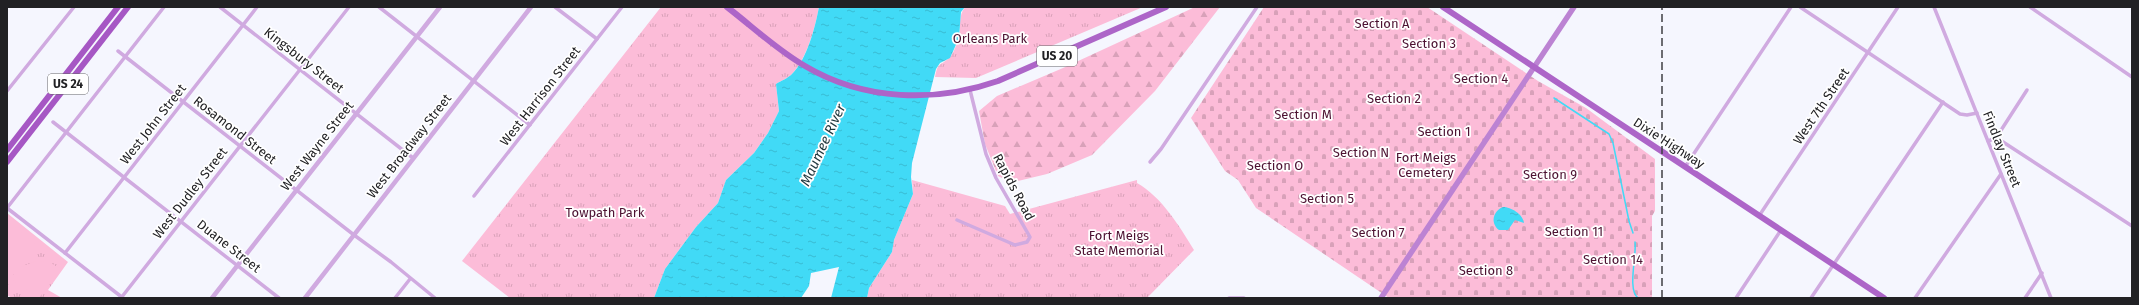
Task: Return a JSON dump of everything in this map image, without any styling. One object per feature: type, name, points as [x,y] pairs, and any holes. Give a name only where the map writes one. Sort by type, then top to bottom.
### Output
[{"type":"highway","name":"US 24","points":[[7,150],[118,7]]},
{"type":"highway","name":"US 24","points":[[7,162],[128,7]]},
{"type":"main road","name":"US 20","points":[[727,7],[779,49],[805,66],[845,84],[896,95],[945,94],[970,90],[1026,69],[1166,7]]},
{"type":"main road","name":"Dixie Highway","points":[[1443,7],[1884,298]]},
{"type":"main road","points":[[1381,298],[1574,7]]},
{"type":"street","points":[[7,91],[74,7]]},
{"type":"street","points":[[122,298],[7,208],[164,7]]},
{"type":"street","name":"Kingsbury Street","points":[[220,7],[413,158]]},
{"type":"street","name":"West John Street","points":[[65,253],[257,7]]},
{"type":"street","name":"West Dudley Street","points":[[122,298],[349,7]]},
{"type":"street","points":[[379,7],[530,125]]},
{"type":"street","name":"West Wayne Street","points":[[212,298],[440,7]]},
{"type":"street","name":"West Broadway Street","points":[[305,298],[531,7]]},
{"type":"street","points":[[556,7],[597,39]]},
{"type":"street","name":"West Harrison Street","points":[[474,196],[622,7]]},
{"type":"street","points":[[1150,162],[1161,150],[1257,7]]},
{"type":"street","points":[[1685,167],[1791,7]]},
{"type":"street","points":[[1800,7],[1963,115],[1977,113]]},
{"type":"street","name":"West 7th Street","points":[[1759,216],[1898,7]]},
{"type":"street","name":"Findlay Street","points":[[1934,7],[2051,298]]},
{"type":"street","points":[[2030,7],[2132,77]]},
{"type":"street","name":"Rosamond Street","points":[[118,51],[354,235],[391,262],[435,298]]},
{"type":"street","name":"Rapids Road","points":[[957,220],[1015,245],[1027,242],[1030,237],[996,178],[986,154],[970,90]]},
{"type":"street","points":[[1988,141],[1996,138],[2027,90]]},
{"type":"street","points":[[1811,298],[1943,102]]},
{"type":"street","name":"Duane Street","points":[[53,122],[279,298]]},
{"type":"street","points":[[1996,138],[2132,226]]},
{"type":"street","points":[[1915,298],[2002,174]]},
{"type":"street","points":[[1736,298],[1781,230]]},
{"type":"street","points":[[2025,298],[2042,273]]},
{"type":"street","points":[[395,298],[410,279]]},
{"type":"street","points":[[1229,298],[1244,298]]},
{"type":"green space","name":"Towpath Park","points":[[661,7],[819,7],[813,33],[802,60],[792,74],[776,84],[779,111],[768,133],[754,153],[726,180],[718,203],[696,227],[665,269],[654,298],[510,298],[462,261]]},
{"type":"green space","name":"Orleans Park","points":[[965,7],[1143,7],[976,78],[935,77],[939,65],[946,61],[955,49],[959,38],[961,14]]},
{"type":"green space","points":[[1195,7],[1220,7],[1155,91],[1092,155],[1047,174],[1018,181],[1010,182],[998,176],[985,144],[979,111],[997,96],[1063,68]]},
{"type":"green space","name":"Fort Meigs Cemetery","points":[[1264,7],[1427,7],[1538,81],[1586,108],[1655,159],[1655,211],[1652,216],[1652,298],[1389,298],[1256,208],[1238,180],[1225,171],[1191,118]]},
{"type":"green space","name":"Fort Meigs State Memorial","points":[[912,180],[1005,206],[1010,214],[1137,180],[1137,183],[1154,196],[1170,213],[1194,250],[1147,298],[867,298],[869,288],[892,252],[894,240],[913,194]]},
{"type":"green space","points":[[7,213],[68,262],[48,290],[62,298],[12,298],[7,295]]},
{"type":"green space","points":[[9,222],[41,249],[25,263],[7,266],[7,223]]},
{"type":"green space","points":[[36,261],[49,262],[61,269],[39,298],[10,278],[21,267]]},
{"type":"water","name":"Maumee River","points":[[819,7],[965,7],[961,12],[959,38],[950,58],[940,63],[936,69],[912,163],[911,177],[913,194],[894,240],[892,252],[869,288],[867,298],[831,298],[839,267],[811,273],[809,286],[801,298],[654,298],[665,269],[696,227],[718,203],[726,180],[754,153],[768,133],[779,111],[776,84],[792,74],[802,60],[813,33]]},
{"type":"water","points":[[1503,207],[1510,208],[1519,214],[1524,223],[1515,220],[1508,230],[1499,230],[1494,224],[1494,217],[1497,211]]},
{"type":"waterway","points":[[1554,98],[1609,134],[1613,143],[1629,221],[1633,233]]},
{"type":"waterway","points":[[1635,242],[1633,288],[1638,298]]},
{"type":"railway","points":[[1662,7],[1662,298]]},
{"type":"park label","name":"Section A","points":[[1382,23]]},
{"type":"park label","name":"Section 3","points":[[1429,43]]},
{"type":"park label","name":"Section 4","points":[[1481,78]]},
{"type":"park label","name":"Section 2","points":[[1394,98]]},
{"type":"park label","name":"Section M","points":[[1303,114]]},
{"type":"park label","name":"Section 1","points":[[1444,131]]},
{"type":"park label","name":"Section N","points":[[1361,152]]},
{"type":"park label","name":"Section O","points":[[1275,165]]},
{"type":"park label","name":"Section 9","points":[[1550,174]]},
{"type":"park label","name":"Section 5","points":[[1327,198]]},
{"type":"park label","name":"Section 11","points":[[1574,231]]},
{"type":"park label","name":"Section 7","points":[[1378,232]]},
{"type":"park label","name":"Section 14","points":[[1613,259]]},
{"type":"park label","name":"Section 8","points":[[1486,270]]}]
